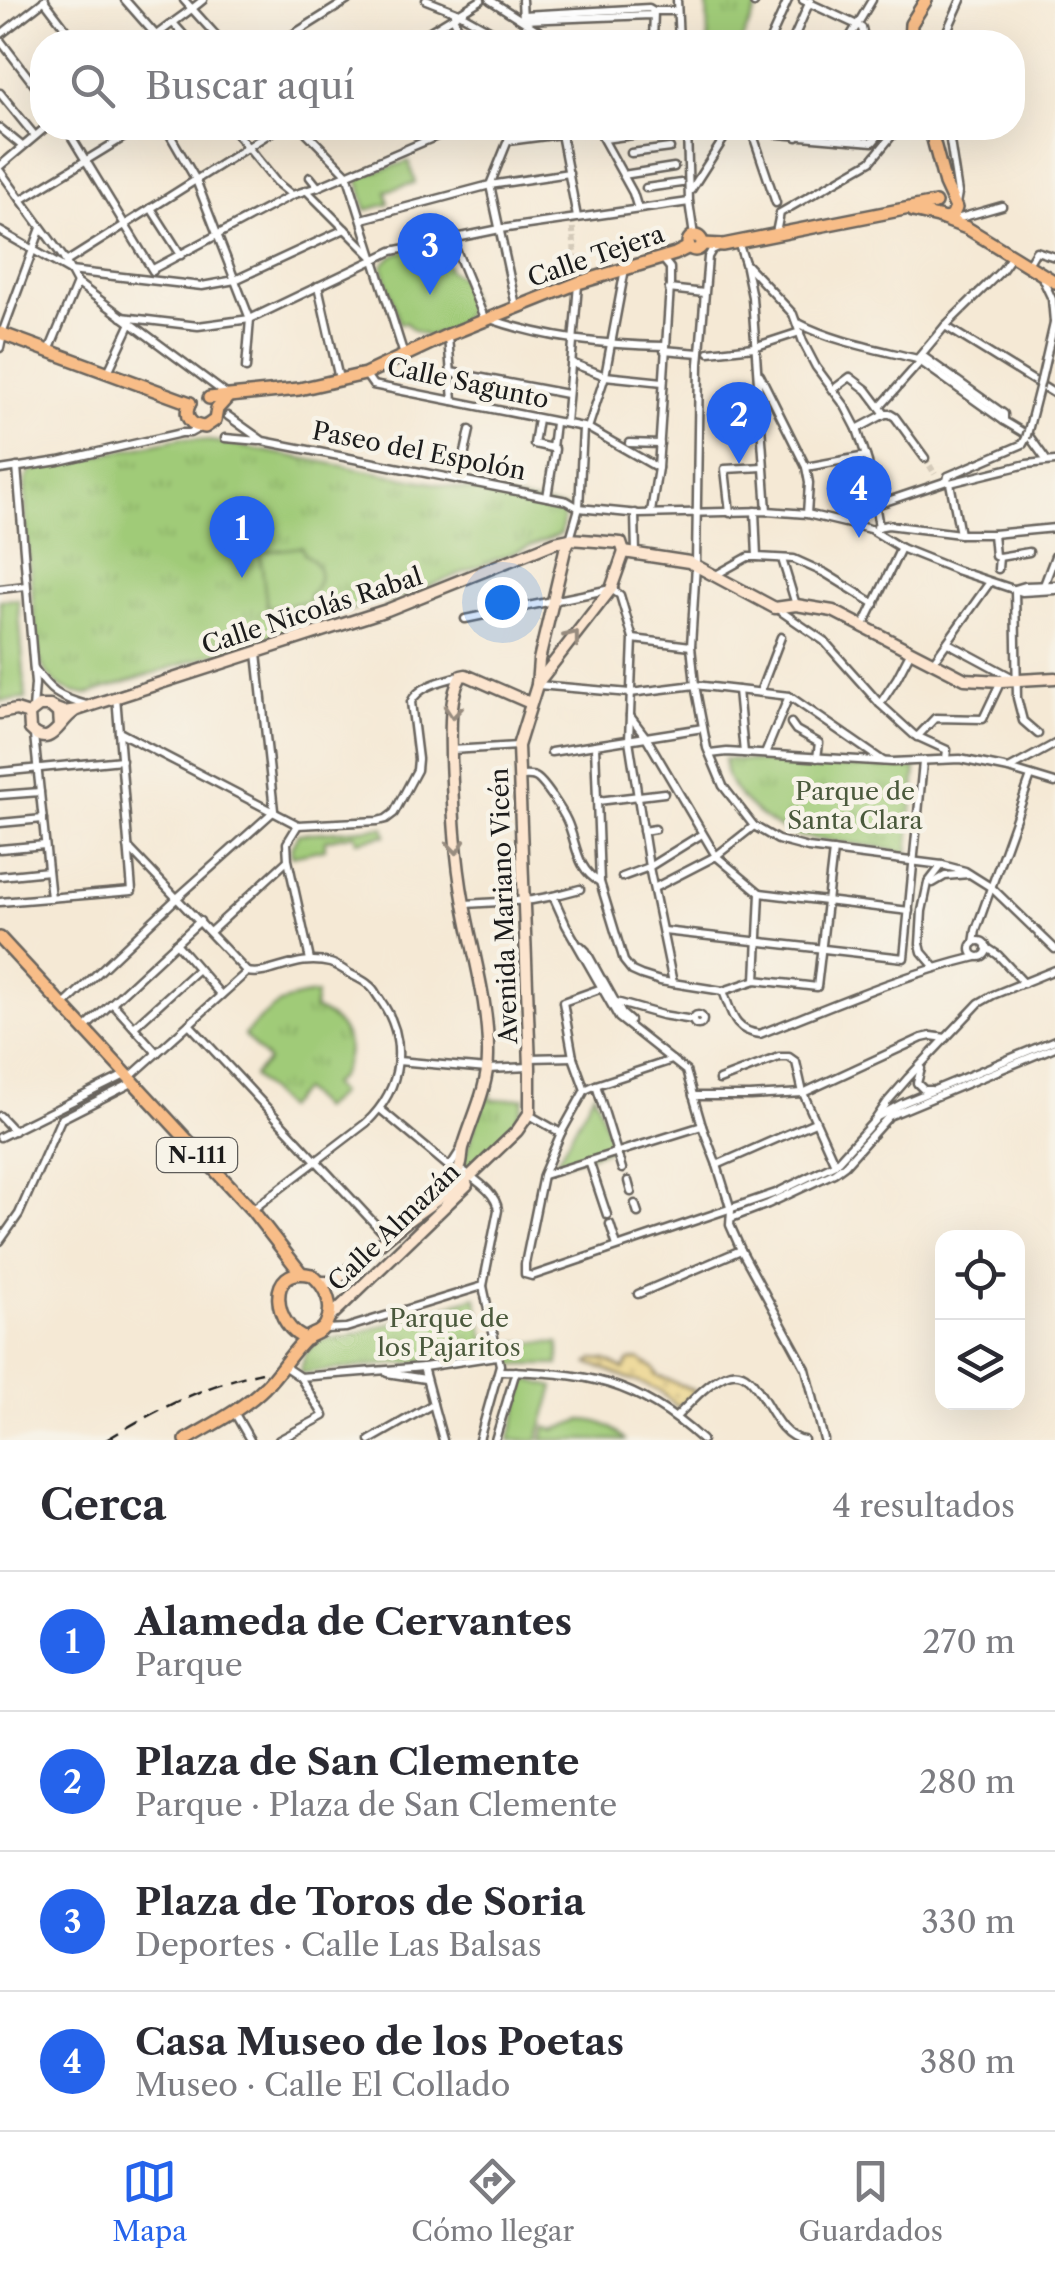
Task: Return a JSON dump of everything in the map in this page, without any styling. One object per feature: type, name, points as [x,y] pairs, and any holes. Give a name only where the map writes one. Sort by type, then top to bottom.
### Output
[{"type":"main road","points":[[911,30],[926,0]]},
{"type":"main road","points":[[933,140],[950,211]]},
{"type":"main road","points":[[695,242],[724,245],[899,209],[950,211],[1051,283]]},
{"type":"main road","name":"Calle Tejera","points":[[229,397],[298,389],[365,374],[448,335],[578,283],[662,258],[695,242]]},
{"type":"main road","points":[[1,333],[190,402]]},
{"type":"main road","points":[[218,408],[196,397],[186,412],[196,425],[211,424],[218,408],[229,397]]},
{"type":"main road","points":[[0,942],[64,1005],[252,1210],[296,1275]]},
{"type":"main road","name":"N-111","points":[[0,942],[272,1241]]},
{"type":"main road","points":[[186,1440],[260,1392],[307,1338],[328,1326],[328,1299],[320,1282],[312,1275],[296,1275],[281,1284],[278,1296],[282,1316],[293,1332],[307,1338]]},
{"type":"main road","points":[[283,1366],[293,1332]]},
{"type":"street","points":[[30,79],[0,38],[45,0],[67,30]]},
{"type":"street","points":[[125,0],[151,30]]},
{"type":"street","points":[[184,0],[211,30]]},
{"type":"street","points":[[164,30],[203,0]]},
{"type":"street","points":[[301,30],[348,0]]},
{"type":"street","points":[[426,0],[486,30]]},
{"type":"street","points":[[432,30],[482,0]]},
{"type":"street","points":[[490,0],[540,30]]},
{"type":"street","points":[[522,0],[523,17]]},
{"type":"street","points":[[677,0],[678,30]]},
{"type":"street","points":[[774,30],[788,0]]},
{"type":"street","points":[[853,30],[872,0]]},
{"type":"street","points":[[947,30],[961,0]]},
{"type":"street","points":[[797,30],[808,1],[862,30]]},
{"type":"street","points":[[523,17],[650,8],[677,10]]},
{"type":"street","points":[[653,30],[654,11]]},
{"type":"street","points":[[456,15],[461,30]]},
{"type":"street","points":[[174,23],[180,30]]},
{"type":"street","points":[[0,93],[30,130]]},
{"type":"street","points":[[0,128],[22,146]]},
{"type":"street","points":[[30,140],[0,169],[66,262],[76,283],[229,397]]},
{"type":"street","points":[[74,140],[153,269],[152,281]]},
{"type":"street","points":[[21,200],[119,140]]},
{"type":"street","points":[[173,140],[196,180],[250,319],[246,368]]},
{"type":"street","points":[[243,140],[276,182],[292,194]]},
{"type":"street","points":[[66,262],[254,140]]},
{"type":"street","points":[[314,140],[347,174],[405,356]]},
{"type":"street","points":[[153,269],[292,194],[318,187],[426,140]]},
{"type":"street","points":[[515,328],[490,185],[507,142],[520,140]]},
{"type":"street","points":[[562,140],[577,218]]},
{"type":"street","points":[[605,140],[634,193],[638,209]]},
{"type":"street","points":[[688,140],[695,242]]},
{"type":"street","points":[[690,191],[723,140]]},
{"type":"street","points":[[757,140],[776,203]]},
{"type":"street","points":[[843,140],[875,140]]},
{"type":"street","points":[[776,234],[780,213],[871,161],[888,140]]},
{"type":"street","points":[[950,140],[958,193],[950,211],[1002,206]]},
{"type":"street","points":[[632,154],[670,148]]},
{"type":"street","points":[[623,175],[674,167]]},
{"type":"street","points":[[362,219],[490,185],[569,173]]},
{"type":"street","points":[[310,177],[318,187]]},
{"type":"street","points":[[646,188],[680,183]]},
{"type":"street","points":[[306,190],[374,258]]},
{"type":"street","points":[[122,318],[198,326],[250,319],[392,251],[500,229],[690,202]]},
{"type":"street","points":[[151,208],[181,254]]},
{"type":"street","points":[[0,348],[1,333],[41,228]]},
{"type":"street","points":[[0,232],[70,271],[202,286],[236,280],[345,230]]},
{"type":"street","points":[[355,239],[366,233]]},
{"type":"street","points":[[452,240],[487,320],[574,340],[699,353]]},
{"type":"street","points":[[738,242],[752,297],[767,510]]},
{"type":"street","points":[[724,245],[708,256],[699,353],[691,646],[703,728],[730,798],[754,826],[778,840],[942,865],[970,874],[992,888],[1055,949]]},
{"type":"street","points":[[1029,267],[1036,251],[1055,257]]},
{"type":"street","points":[[857,429],[882,411],[945,326],[1002,270],[1012,255]]},
{"type":"street","points":[[651,512],[660,444],[670,268],[662,258]]},
{"type":"street","points":[[745,263],[793,314],[816,368],[834,389],[857,429],[876,502],[874,528]]},
{"type":"street","points":[[537,685],[564,544],[579,505],[586,428],[606,376],[625,269]]},
{"type":"street","points":[[49,352],[76,283]]},
{"type":"street","points":[[566,423],[578,283]]},
{"type":"street","points":[[960,534],[948,476],[1023,444],[1029,436],[1054,321],[1051,283]]},
{"type":"street","points":[[318,286],[339,380]]},
{"type":"street","points":[[669,291],[704,293]]},
{"type":"street","points":[[752,297],[775,294]]},
{"type":"street","points":[[797,322],[828,336],[918,360],[1029,436],[1051,461]]},
{"type":"street","points":[[107,374],[130,324]]},
{"type":"street","points":[[945,326],[1055,394]]},
{"type":"street","points":[[709,352],[754,348],[800,332]]},
{"type":"street","points":[[448,335],[453,401]]},
{"type":"street","points":[[572,363],[606,376],[662,382]]},
{"type":"street","points":[[758,370],[806,468],[807,514]]},
{"type":"street","points":[[451,372],[568,394]]},
{"type":"street","name":"Calle Sagunto","points":[[365,374],[373,385],[586,428],[658,466]]},
{"type":"street","points":[[834,389],[850,377],[867,390],[882,411],[894,417],[925,458]]},
{"type":"street","name":"Paseo del Espolón","points":[[218,408],[263,441]]},
{"type":"street","points":[[538,419],[534,444],[552,448]]},
{"type":"street","points":[[547,497],[556,422]]},
{"type":"street","points":[[0,470],[181,433],[196,425]]},
{"type":"street","points":[[459,480],[470,430]]},
{"type":"street","name":"Paseo del Espolón","points":[[225,438],[263,441],[579,505]]},
{"type":"street","points":[[629,444],[660,444]]},
{"type":"street","points":[[806,468],[866,456]]},
{"type":"street","points":[[876,502],[948,482],[1051,461]]},
{"type":"street","points":[[17,467],[35,684],[28,726],[34,734],[51,898]]},
{"type":"street","points":[[730,513],[725,469],[763,467]]},
{"type":"street","points":[[935,474],[948,482]]},
{"type":"street","points":[[579,505],[637,513],[767,510],[874,528],[888,525],[960,534],[1055,528]]},
{"type":"street","points":[[753,557],[755,511]]},
{"type":"street","points":[[537,685],[611,590],[630,553],[637,513]]},
{"type":"street","points":[[874,528],[901,548],[995,578],[1018,591],[1055,588]]},
{"type":"street","points":[[993,534],[999,557]]},
{"type":"street","points":[[564,544],[620,543],[630,553],[692,564],[775,608],[824,642],[880,704],[917,737],[947,750],[946,758]]},
{"type":"street","name":"Calle Nicolás Rabal","points":[[55,731],[66,717],[116,696],[388,610],[564,544]]},
{"type":"street","points":[[864,625],[901,548]]},
{"type":"street","points":[[999,557],[1029,552]]},
{"type":"street","points":[[1044,584],[1055,556]]},
{"type":"street","points":[[714,576],[753,557],[794,560],[825,573],[875,604]]},
{"type":"street","points":[[932,662],[995,578],[999,557]]},
{"type":"street","points":[[782,558],[796,605]]},
{"type":"street","points":[[1018,591],[1025,586],[1044,584],[1055,588]]},
{"type":"street","points":[[0,589],[26,586]]},
{"type":"street","points":[[465,619],[611,590],[620,595],[633,639],[629,740],[673,984]]},
{"type":"street","points":[[1018,591],[1017,698],[1023,720],[1038,734]]},
{"type":"street","points":[[775,608],[796,605],[833,611],[965,679],[1055,678]]},
{"type":"street","points":[[760,692],[782,637]]},
{"type":"street","points":[[633,639],[691,646]]},
{"type":"street","points":[[948,643],[1016,680]]},
{"type":"street","points":[[257,650],[274,811]]},
{"type":"street","points":[[880,704],[911,651]]},
{"type":"street","points":[[33,667],[57,696],[89,706],[110,706],[118,719]]},
{"type":"street","points":[[120,732],[298,824],[378,821],[394,813],[417,770],[411,702],[414,695],[431,684],[469,675],[530,703]]},
{"type":"street","points":[[453,1170],[461,1166],[462,1150],[480,1104],[487,1070],[486,1010],[455,845],[451,750],[454,696],[461,676]]},
{"type":"street","points":[[917,737],[935,718],[983,719],[1001,681]]},
{"type":"street","points":[[35,684],[59,716],[55,731],[36,752]]},
{"type":"street","points":[[537,685],[630,693],[695,685],[788,696],[884,761]]},
{"type":"street","name":"Avenida Mariano Vicén","points":[[486,1164],[529,1116],[518,746],[537,685]]},
{"type":"street","points":[[738,690],[744,753]]},
{"type":"street","points":[[0,902],[132,891],[116,696]]},
{"type":"street","points":[[765,754],[788,696]]},
{"type":"street","points":[[0,712],[31,712],[50,706]]},
{"type":"street","name":"Calle Nicolás Rabal","points":[[50,706],[64,712],[89,706]]},
{"type":"street","points":[[630,716],[716,856],[760,893],[909,910]]},
{"type":"street","points":[[791,724],[819,743],[817,758]]},
{"type":"street","points":[[551,752],[703,728]]},
{"type":"street","points":[[34,734],[44,737],[55,731]]},
{"type":"street","points":[[121,757],[126,743],[138,742]]},
{"type":"street","points":[[1008,768],[1055,744]]},
{"type":"street","points":[[595,745],[600,882],[624,960],[641,976],[723,991],[756,980],[816,987],[833,851]]},
{"type":"street","points":[[451,750],[518,746]]},
{"type":"street","points":[[853,759],[858,746]]},
{"type":"street","points":[[710,754],[922,762],[946,758],[1008,768],[1055,783]]},
{"type":"street","points":[[0,772],[121,757]]},
{"type":"street","points":[[664,931],[904,958],[922,762]]},
{"type":"street","points":[[520,776],[540,780],[567,821],[580,862],[600,882]]},
{"type":"street","points":[[979,949],[979,926],[1031,776]]},
{"type":"street","points":[[0,796],[40,792]]},
{"type":"street","points":[[598,802],[664,793]]},
{"type":"street","points":[[64,1005],[274,811]]},
{"type":"street","points":[[0,822],[43,819]]},
{"type":"street","points":[[298,824],[287,843],[288,860],[310,960]]},
{"type":"street","points":[[654,888],[716,856],[754,826]]},
{"type":"street","points":[[643,831],[655,829]]},
{"type":"street","points":[[622,878],[649,867],[702,834]]},
{"type":"street","points":[[0,848],[45,845]]},
{"type":"street","points":[[128,847],[247,972],[310,960],[334,964],[370,986],[398,1034],[398,1061],[389,1094],[380,1109],[252,1210]]},
{"type":"street","points":[[210,932],[288,860]]},
{"type":"street","points":[[934,966],[920,944],[925,890],[942,865]]},
{"type":"street","points":[[0,876],[48,871]]},
{"type":"street","points":[[925,890],[940,878],[970,874]]},
{"type":"street","points":[[464,904],[553,896],[580,888]]},
{"type":"street","points":[[756,980],[760,893]]},
{"type":"street","points":[[553,896],[619,1018],[686,1071],[718,1166],[731,1214],[730,1225],[806,1369],[824,1440]]},
{"type":"street","points":[[85,1028],[200,921]]},
{"type":"street","points":[[176,944],[221,995]]},
{"type":"street","points":[[723,991],[736,1023],[743,1030],[760,1034],[934,966],[961,960],[979,949],[998,955],[1024,983]]},
{"type":"street","points":[[134,1028],[198,969]]},
{"type":"street","points":[[731,1214],[835,1164],[888,1100],[983,1000],[1055,970]]},
{"type":"street","points":[[0,1241],[19,1214],[57,1124],[64,1116],[128,1079],[247,972]]},
{"type":"street","points":[[585,1090],[573,1058],[562,1002],[603,984]]},
{"type":"street","points":[[603,984],[622,1014],[647,1040]]},
{"type":"street","points":[[112,1002],[157,1053]]},
{"type":"street","points":[[616,1002],[693,1020]]},
{"type":"street","points":[[188,1024],[387,1237]]},
{"type":"street","points":[[694,1096],[803,1093],[922,1038],[947,1038]]},
{"type":"street","points":[[874,1120],[891,1108],[1055,1040]]},
{"type":"street","points":[[672,1060],[585,1090],[543,1175],[525,1274],[532,1276],[646,1237],[768,1204],[844,1165],[889,1116],[1055,1048]]},
{"type":"street","points":[[720,1080],[779,1057],[796,1062],[803,1093],[835,1164]]},
{"type":"street","points":[[398,1061],[487,1070],[573,1058]]},
{"type":"street","points":[[927,1059],[918,1072],[918,1083],[924,1090],[938,1089]]},
{"type":"street","name":"Avenida Mariano Vicén","points":[[530,1063],[534,1089],[532,1117]]},
{"type":"street","points":[[0,1137],[128,1079]]},
{"type":"street","points":[[596,1085],[622,1169]]},
{"type":"street","points":[[380,1109],[453,1170],[472,1177],[496,1200],[498,1210],[482,1286],[500,1365],[479,1440]]},
{"type":"street","points":[[0,1116],[14,1130]]},
{"type":"street","points":[[486,1164],[532,1117],[560,1137]]},
{"type":"street","points":[[718,1166],[816,1122]]},
{"type":"street","points":[[543,1175],[702,1126]]},
{"type":"street","points":[[590,1160],[617,1246]]},
{"type":"street","name":"Calle Almazán","points":[[328,1326],[486,1164]]},
{"type":"street","points":[[453,1170],[453,1188]]},
{"type":"street","name":"Calle Almazán","points":[[320,1282],[337,1279],[387,1237],[472,1177]]},
{"type":"street","points":[[628,1181],[631,1192]]},
{"type":"street","points":[[635,1204],[638,1213]]},
{"type":"street","points":[[641,1224],[646,1237]]},
{"type":"street","points":[[638,1294],[741,1250]]},
{"type":"street","points":[[328,1326],[482,1286]]},
{"type":"street","points":[[300,1376],[422,1367],[496,1356]]},
{"type":"street","points":[[279,1440],[324,1416],[300,1376],[283,1366]]},
{"type":"street","points":[[422,1367],[443,1440]]},
{"type":"street","points":[[373,1371],[423,1378]]},
{"type":"street","points":[[499,1371],[592,1377],[632,1391],[676,1417],[702,1440]]},
{"type":"street","points":[[495,1440],[516,1371]]},
{"type":"street","points":[[676,1417],[726,1374],[740,1372],[750,1378],[782,1429],[804,1440]]},
{"type":"street","points":[[370,1440],[434,1404]]},
{"type":"street","points":[[234,1412],[250,1440]]},
{"type":"sand","points":[[593,1359],[606,1360],[624,1369],[629,1361],[639,1359],[658,1376],[696,1391],[677,1407],[659,1390],[588,1363]]},
{"type":"green space","points":[[707,0],[760,2],[747,30],[708,30]]},
{"type":"green space","points":[[409,161],[415,183],[386,191],[389,204],[366,210],[358,177]]},
{"type":"green space","points":[[434,246],[448,270],[466,287],[470,306],[469,313],[456,325],[432,334],[432,338],[414,331],[405,322],[400,324],[382,266],[399,253]]},
{"type":"green space","points":[[182,438],[565,508],[561,534],[387,603],[385,599],[89,694],[64,689],[46,673],[39,657],[27,533],[27,477],[39,468]]},
{"type":"green space","points":[[302,547],[319,573],[318,584],[309,595],[310,602],[267,607],[260,552]]},
{"type":"green space","points":[[18,599],[26,699],[0,701],[0,600]]},
{"type":"green space","name":"Parque de Santa Clara","points":[[724,759],[916,768],[908,854],[786,832],[759,814],[736,791]]},
{"type":"green space","points":[[384,827],[386,835],[357,841],[355,834],[325,840],[325,849],[292,856],[291,847],[298,834]]},
{"type":"green space","points":[[316,994],[314,1009],[335,1022],[347,1041],[344,1069],[331,1084],[339,1094],[321,1109],[302,1090],[285,1108],[253,1076],[268,1061],[244,1035],[276,1007],[293,998]]},
{"type":"green space","points":[[490,1086],[491,1100],[524,1098],[517,1119],[503,1138],[469,1169],[464,1157]]},
{"type":"green space","points":[[594,1092],[613,1148],[554,1166]]},
{"type":"green space","name":"Parque de los Pajaritos","points":[[476,1297],[488,1353],[300,1371],[306,1353],[319,1340],[349,1336]]},
{"type":"green space","points":[[515,1342],[559,1343],[559,1365],[514,1365],[506,1352]]},
{"type":"green space","points":[[527,1379],[554,1387],[538,1440],[509,1440]]},
{"type":"green space","points":[[581,1420],[605,1425],[625,1440],[542,1440],[546,1427],[555,1430]]},
{"type":"tunnel","points":[[572,219],[577,281]]},
{"type":"tunnel","points":[[749,403],[755,402]]},
{"type":"tunnel","points":[[925,458],[935,474]]},
{"type":"railway","points":[[106,1440],[181,1400],[262,1372]]},
{"type":"place","name":"Plaza de Toros de Soria","points":[[430,295]]},
{"type":"place","name":"Plaza de San Clemente","points":[[739,464]]},
{"type":"place","name":"Casa Museo de los Poetas","points":[[859,538]]},
{"type":"place","name":"Alameda de Cervantes","points":[[242,578]]}]
